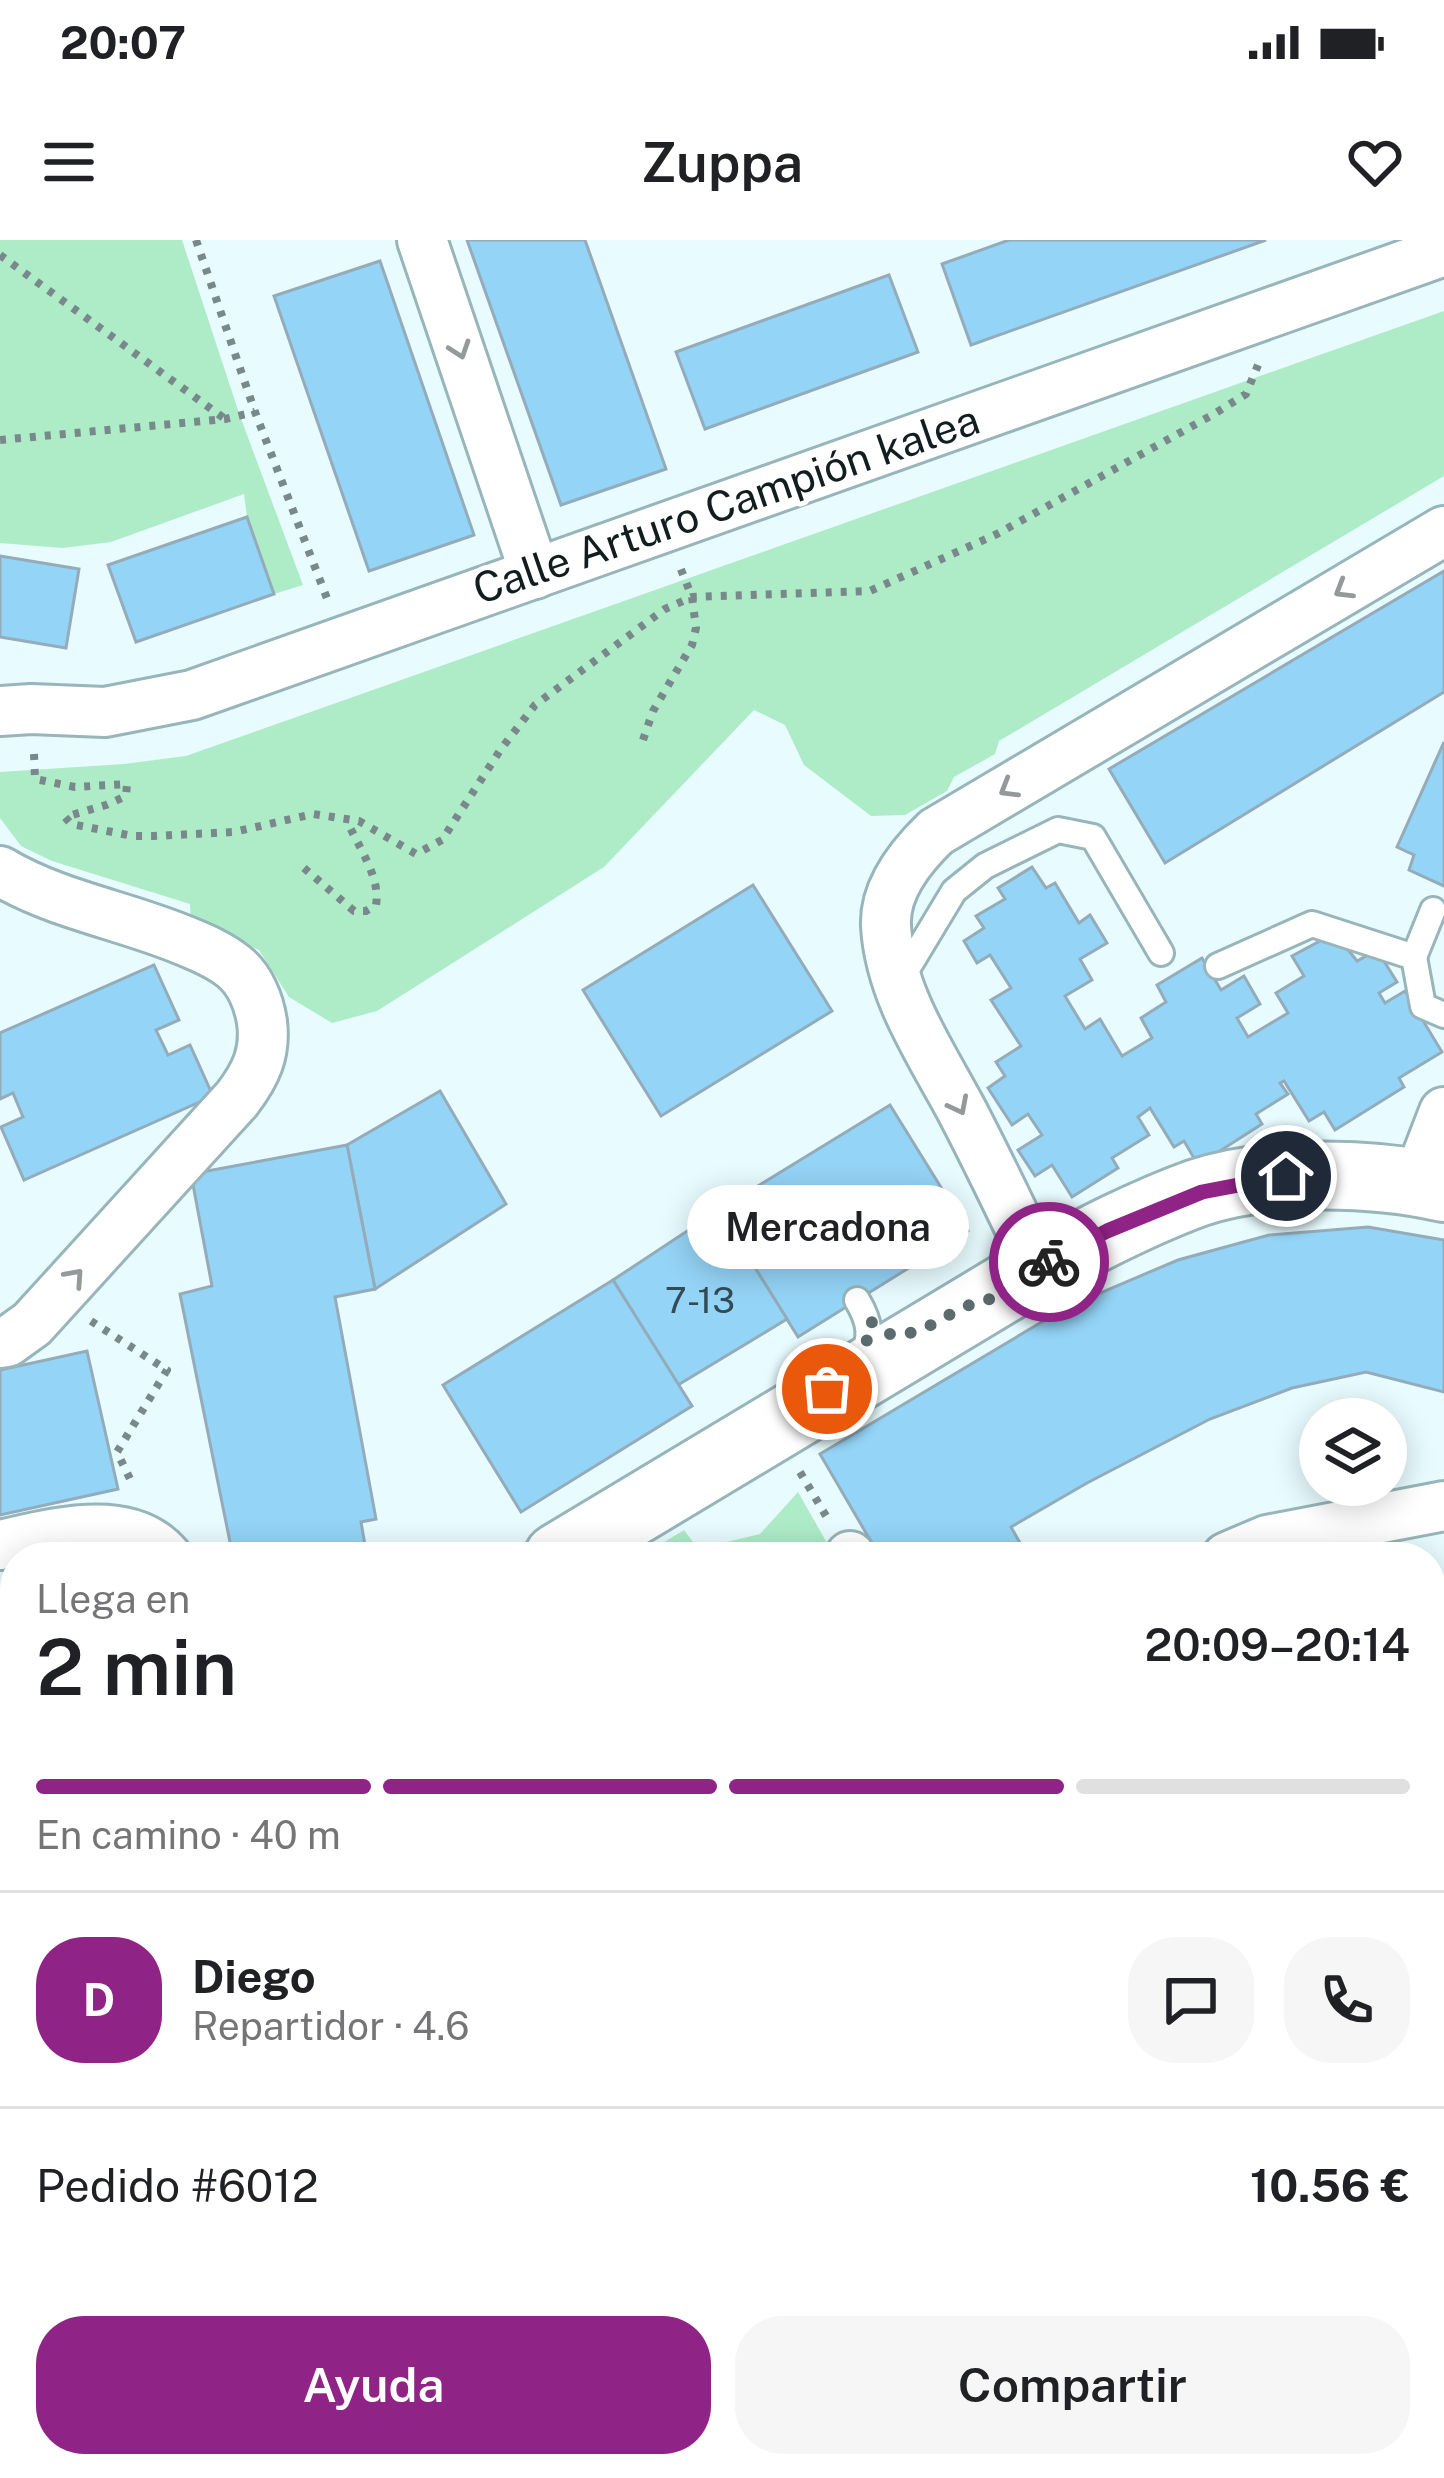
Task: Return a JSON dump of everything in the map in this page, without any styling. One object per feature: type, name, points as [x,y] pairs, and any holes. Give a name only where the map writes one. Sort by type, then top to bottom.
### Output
[{"type":"street","points":[[422,240],[536,574]]},
{"type":"street","name":"Calle Arturo Campión kalea","points":[[0,711],[105,712],[192,695],[1444,251]]},
{"type":"street","points":[[1039,1268],[896,986],[886,924],[905,863],[935,832],[1444,530]]},
{"type":"street","points":[[0,1343],[32,1324],[237,1099],[256,1074],[264,1041],[259,1001],[237,968],[158,930],[56,899],[7,872]]},
{"type":"street","points":[[589,1542],[799,1439],[983,1303],[1107,1231],[1202,1192],[1286,1176],[1431,1185],[1444,1112]]},
{"type":"street","points":[[1262,1542],[1444,1506]]},
{"type":"street","points":[[10,1542],[116,1529],[151,1542]]},
{"type":"lane","points":[[896,986],[954,891],[985,866],[1058,830],[1093,837],[1161,953]]},
{"type":"lane","points":[[1433,910],[1414,957],[1423,1006],[1444,1015]]},
{"type":"lane","points":[[1218,966],[1312,925],[1414,957]]},
{"type":"lane","points":[[799,1439],[866,1349],[863,1310],[893,1336],[920,1331],[965,1306],[983,1303]]},
{"type":"path","points":[[196,240],[255,412],[328,601]]},
{"type":"path","points":[[0,255],[225,419]]},
{"type":"path","points":[[34,754],[35,779],[75,787],[128,784],[127,796],[64,817],[71,824],[154,836],[234,832],[313,814],[359,821],[416,854],[442,840],[535,705],[665,608],[692,597],[870,591],[902,578],[997,534],[1246,394],[1258,365]]},
{"type":"path","points":[[0,440],[225,419],[255,412]]},
{"type":"path","points":[[644,740],[653,711],[697,628],[680,566]]},
{"type":"path","points":[[304,868],[354,911],[376,905],[374,880],[346,820]]},
{"type":"path","points":[[85,1317],[167,1370],[117,1452],[132,1483]]},
{"type":"path","points":[[799,1439],[844,1542]]},
{"type":"green space","points":[[0,240],[182,240],[303,585],[274,594],[247,517],[244,494],[111,542],[63,548],[0,543]]},
{"type":"green space","points":[[1444,311],[1444,476],[999,741],[995,754],[954,777],[947,791],[905,815],[871,816],[804,765],[785,725],[754,710],[604,867],[377,1011],[332,1023],[289,997],[259,950],[191,922],[190,904],[52,861],[21,846],[0,818],[0,772],[186,756]]},
{"type":"green space","points":[[798,1492],[826,1542],[727,1542],[760,1534]]},
{"type":"green space","points":[[684,1530],[693,1542],[664,1542]]},
{"type":"building","points":[[467,240],[585,240],[666,469],[561,505]]},
{"type":"building","points":[[1009,240],[1266,240],[971,345],[942,264]]},
{"type":"building","points":[[380,261],[474,535],[369,571],[274,296]]},
{"type":"building","points":[[889,275],[918,352],[705,429],[676,352]]},
{"type":"building","points":[[247,517],[274,594],[136,642],[108,565]]},
{"type":"building","points":[[0,556],[79,569],[66,648],[0,637]]},
{"type":"building","points":[[1444,571],[1444,692],[1165,863],[1109,769]]},
{"type":"building","points":[[1444,742],[1444,886],[1409,870],[1414,855],[1397,847]]},
{"type":"building","points":[[1032,867],[1046,888],[1055,883],[1079,923],[1090,915],[1107,943],[1080,959],[1092,980],[1065,996],[1085,1029],[1100,1019],[1122,1056],[1152,1038],[1141,1018],[1166,1002],[1157,985],[1202,958],[1221,990],[1244,976],[1260,1004],[1237,1018],[1248,1037],[1288,1013],[1276,993],[1304,976],[1292,956],[1335,933],[1357,961],[1377,950],[1397,982],[1379,993],[1385,1003],[1405,991],[1442,1052],[1399,1078],[1404,1087],[1335,1130],[1324,1112],[1309,1121],[1284,1081],[1280,1083],[1288,1094],[1256,1114],[1262,1124],[1198,1165],[1184,1141],[1174,1147],[1150,1108],[1138,1117],[1149,1135],[1112,1158],[1118,1168],[1072,1197],[1052,1165],[1035,1176],[1018,1150],[1042,1135],[1028,1114],[1012,1125],[988,1088],[1005,1076],[996,1062],[1021,1046],[991,1000],[1011,988],[990,955],[977,963],[964,941],[984,928],[976,916],[1005,899],[998,888]]},
{"type":"building","points":[[753,885],[832,1011],[661,1116],[583,990]]},
{"type":"building","points":[[154,965],[179,1020],[156,1030],[168,1055],[190,1045],[213,1096],[24,1180],[1,1127],[23,1117],[13,1093],[0,1099],[0,1033]]},
{"type":"building","points":[[440,1091],[506,1204],[375,1289],[347,1145]]},
{"type":"building","points":[[890,1105],[968,1231],[798,1337],[719,1210]]},
{"type":"building","points":[[347,1145],[375,1289],[335,1297],[376,1519],[361,1522],[364,1542],[230,1542],[180,1294],[212,1286],[191,1174]]},
{"type":"building","points":[[719,1210],[787,1319],[678,1385],[613,1280]]},
{"type":"building","points":[[1368,1227],[1444,1240],[1444,1392],[1366,1372],[1292,1388],[1210,1419],[1087,1483],[1011,1527],[1020,1542],[871,1542],[820,1454],[1067,1307],[1178,1260],[1269,1235]]},
{"type":"building","points":[[613,1280],[692,1406],[521,1512],[443,1385]]},
{"type":"building","points":[[87,1351],[118,1489],[0,1515],[0,1370]]},
{"type":"way so far","points":[[827,1389],[854,1367],[866,1349],[870,1321],[893,1336],[920,1331],[965,1306],[983,1303],[1049,1262]]},
{"type":"place","name":"Mercadona","points":[[827,1389]]},
{"type":"route","points":[[1049,1262],[1107,1231],[1202,1192],[1286,1176]]}]
